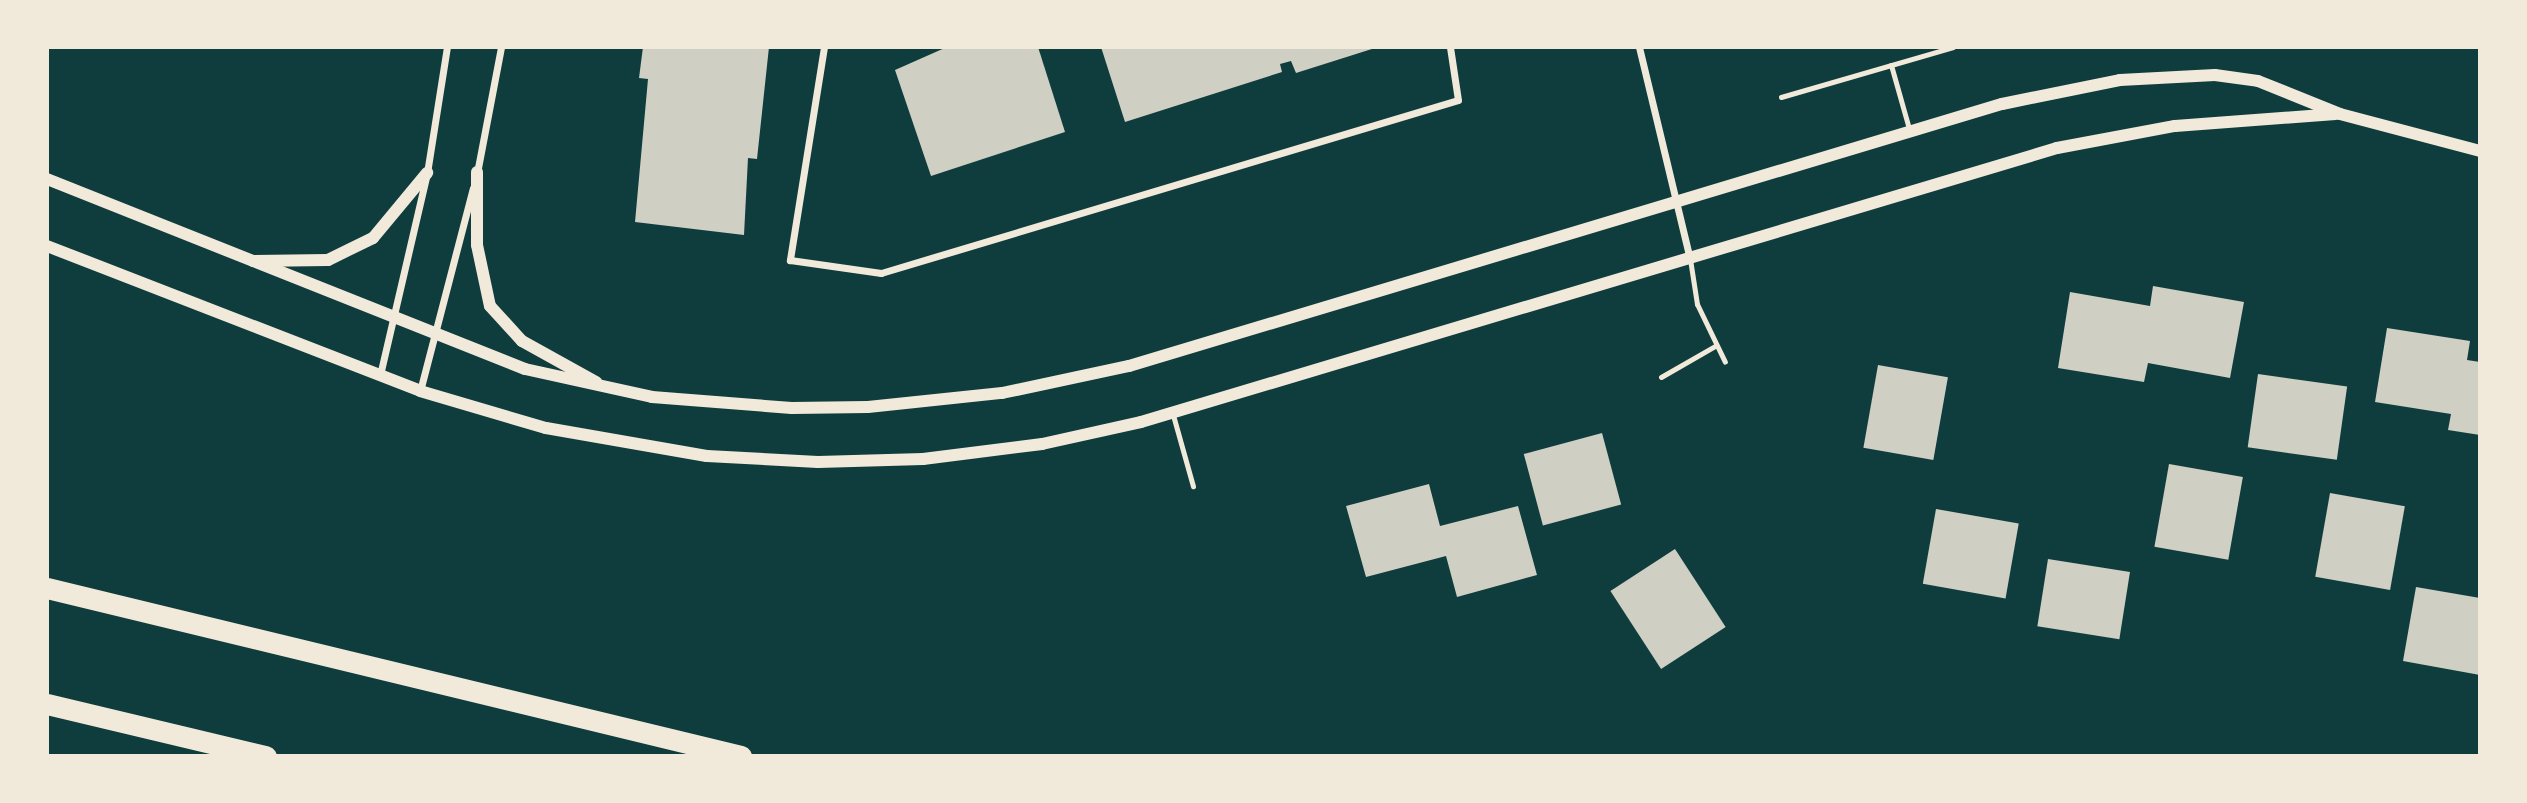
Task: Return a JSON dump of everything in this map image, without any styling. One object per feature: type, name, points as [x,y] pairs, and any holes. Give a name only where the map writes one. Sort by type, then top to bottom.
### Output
[{"type":"highway","points":[[47,588],[741,756]]},
{"type":"highway","points":[[47,704],[266,756]]},
{"type":"street","points":[[380,376],[427,173],[447,47]]},
{"type":"street","points":[[420,391],[477,173],[501,47]]},
{"type":"street","points":[[824,47],[790,260],[881,272],[1458,100],[1450,47]]},
{"type":"street","points":[[1639,47],[1690,259]]},
{"type":"street","points":[[47,179],[434,337],[525,369],[611,390],[717,404],[792,408],[868,407],[1002,393],[1129,366],[1910,132],[2064,89],[2168,76],[2215,75],[2258,81],[2340,114],[2480,151]]},
{"type":"street","points":[[47,246],[420,391],[615,443],[707,456],[818,462],[923,459],[1042,444],[1173,413],[2057,148],[2118,134],[2340,114]]},
{"type":"street","points":[[246,261],[328,260],[373,238],[427,173]]},
{"type":"street","points":[[477,173],[477,245],[490,306],[522,341],[611,390]]},
{"type":"lane","points":[[1781,97],[1953,47]]},
{"type":"lane","points":[[1891,65],[1910,132]]},
{"type":"lane","points":[[1690,259],[1697,304],[1725,362]]},
{"type":"lane","points":[[1661,377],[1715,346]]},
{"type":"lane","points":[[1173,413],[1193,486]]},
{"type":"lane","points":[[2480,492],[2480,516]]},
{"type":"building","points":[[643,47],[769,47],[757,159],[748,158],[744,235],[635,222],[648,79],[639,78]]},
{"type":"building","points":[[947,47],[1038,47],[1065,132],[931,176],[895,70]]},
{"type":"building","points":[[1101,47],[1375,48],[1296,73],[1291,61],[1280,64],[1282,72],[1125,122]]},
{"type":"building","points":[[2153,286],[2244,302],[2230,378],[2148,363],[2144,382],[2058,368],[2070,292],[2150,306]]},
{"type":"building","points":[[2387,328],[2470,341],[2467,360],[2480,362],[2480,435],[2448,430],[2451,414],[2375,402]]},
{"type":"building","points":[[1878,365],[1948,377],[1933,460],[1863,448]]},
{"type":"building","points":[[2258,374],[2347,387],[2337,460],[2248,447]]},
{"type":"building","points":[[1602,433],[1621,504],[1543,525],[1524,454]]},
{"type":"building","points":[[2169,464],[2243,477],[2228,560],[2154,547]]},
{"type":"building","points":[[1429,484],[1440,526],[1518,506],[1537,575],[1457,597],[1446,556],[1366,577],[1346,506]]},
{"type":"building","points":[[2330,493],[2405,506],[2390,590],[2315,577]]},
{"type":"building","points":[[1936,509],[2019,524],[2006,598],[1923,584]]},
{"type":"building","points":[[1675,549],[1726,627],[1661,669],[1610,591]]},
{"type":"building","points":[[2048,559],[2130,572],[2119,639],[2037,626]]},
{"type":"building","points":[[2416,587],[2480,598],[2480,675],[2403,661]]}]
